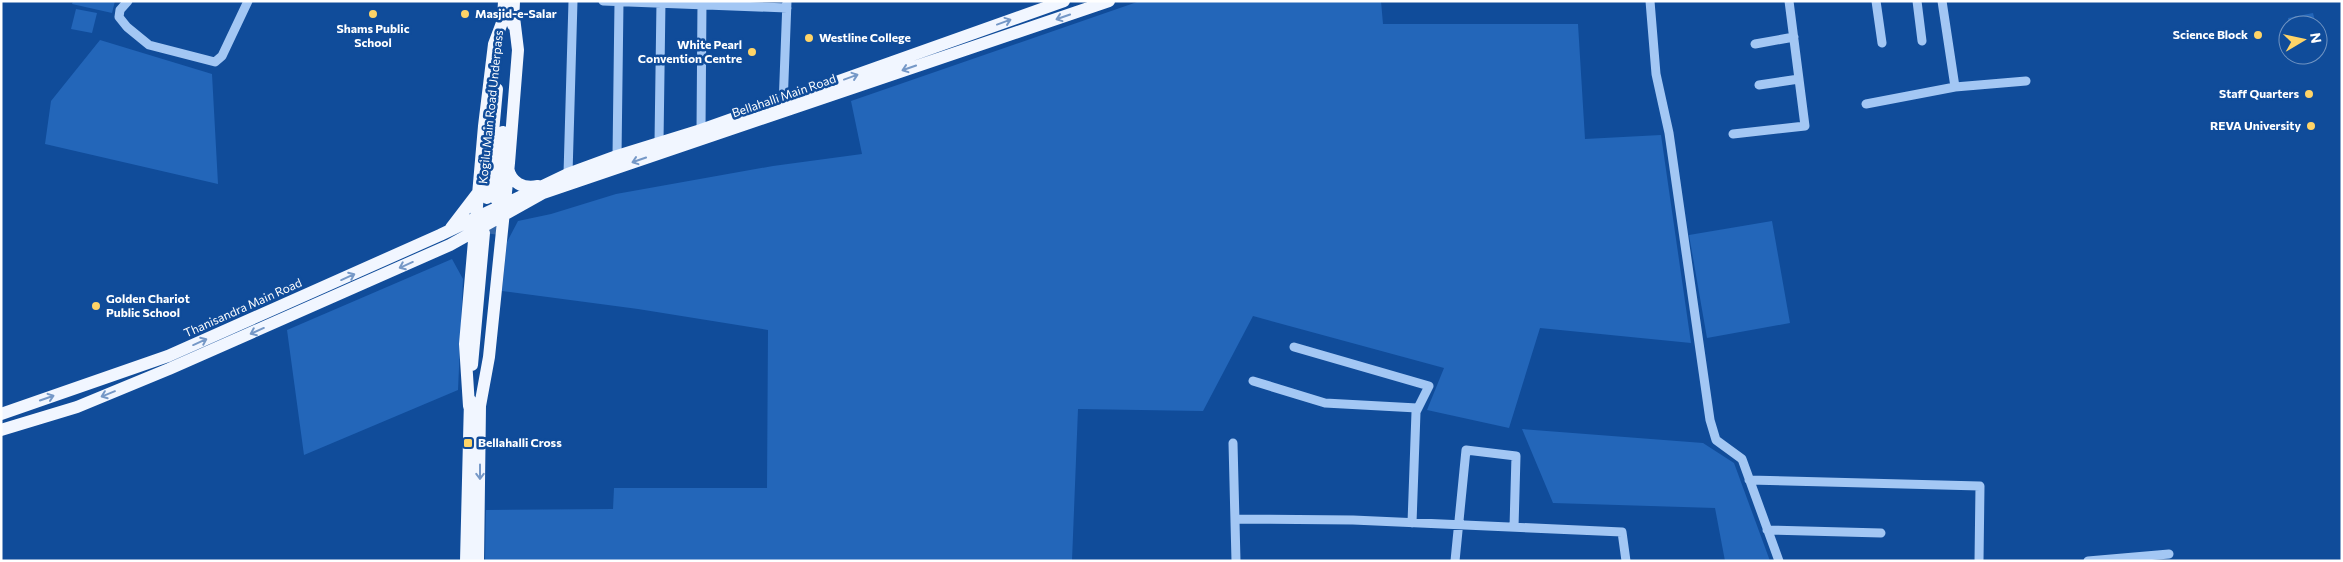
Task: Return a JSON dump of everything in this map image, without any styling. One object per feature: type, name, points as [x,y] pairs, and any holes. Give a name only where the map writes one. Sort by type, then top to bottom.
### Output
[{"type":"main road","points":[[504,1],[518,50],[509,172],[518,184],[527,187],[541,185]]},
{"type":"main road","points":[[478,561],[474,346],[486,231],[494,201],[494,44],[508,18],[514,1]]},
{"type":"main road","name":"Bellahalli Main Road","points":[[494,201],[532,199],[543,193],[1064,1]]},
{"type":"main road","name":"Bellahalli Main Road","points":[[494,201],[659,142],[783,106],[1109,1]]},
{"type":"main road","name":"Kogilu Main Road Underpass","points":[[494,201],[508,18]]},
{"type":"main road","points":[[474,406],[465,344],[472,264],[486,231],[494,201],[509,163]]},
{"type":"main road","points":[[486,231],[514,217],[532,199]]},
{"type":"main road","points":[[472,264],[466,254],[448,239],[459,220],[494,201]]},
{"type":"main road","name":"Bellahalli Main Road","points":[[486,231],[494,201]]},
{"type":"main road","name":"Thanisandra Main Road","points":[[1,414],[168,356],[448,239],[486,231],[489,211],[494,201]]},
{"type":"main road","points":[[466,561],[474,406],[482,348],[486,231]]},
{"type":"main road","name":"Thanisandra Main Road","points":[[1,430],[77,407],[169,369],[448,239]]},
{"type":"street","points":[[128,1],[120,10],[119,17],[142,41],[149,45],[215,62],[222,56],[248,1]]},
{"type":"street","points":[[568,174],[573,1]]},
{"type":"street","points":[[603,1],[787,5],[783,106]]},
{"type":"street","points":[[1650,1],[1656,74],[1669,133],[1710,420],[1716,440],[1742,459],[1780,561]]},
{"type":"street","points":[[1733,134],[1805,126],[1789,1]]},
{"type":"street","points":[[1876,1],[1882,43]]},
{"type":"street","points":[[1916,1],[1922,42]]},
{"type":"street","points":[[1942,1],[1955,87]]},
{"type":"street","points":[[616,156],[619,2]]},
{"type":"street","points":[[659,142],[661,2]]},
{"type":"street","points":[[701,130],[702,3]]},
{"type":"street","points":[[1755,44],[1794,37]]},
{"type":"street","points":[[1759,85],[1799,79]]},
{"type":"street","points":[[1866,104],[1955,87],[2026,81]]},
{"type":"street","points":[[1294,347],[1429,386],[1416,412],[1412,523]]},
{"type":"street","points":[[1253,381],[1325,403],[1418,408]]},
{"type":"street","points":[[1233,443],[1236,561]]},
{"type":"street","points":[[1455,561],[1466,450],[1516,456],[1514,528]]},
{"type":"street","points":[[1749,480],[1980,486],[1979,561]]},
{"type":"street","points":[[1235,519],[1353,520],[1622,532],[1626,561]]},
{"type":"street","points":[[1767,530],[1881,533]]},
{"type":"street","points":[[2088,561],[2169,554]]},
{"type":"shaded area","points":[[73,1],[115,1],[112,13],[72,4]]},
{"type":"shaded area","points":[[1140,1],[1381,1],[1383,24],[1578,24],[1585,139],[1661,135],[1691,343],[1540,328],[1509,428],[1427,410],[1444,368],[1253,316],[1203,411],[1078,409],[1072,561],[485,561],[486,510],[613,509],[614,488],[767,488],[768,330],[638,309],[502,291],[507,242],[518,221],[551,214],[616,194],[773,166],[862,154],[851,101]]},
{"type":"shaded area","points":[[76,9],[97,13],[92,33],[71,29]]},
{"type":"shaded area","points":[[100,40],[212,74],[218,184],[45,144],[51,101]]},
{"type":"shaded area","points":[[1772,221],[1790,323],[1707,338],[1689,235]]},
{"type":"shaded area","points":[[452,259],[463,279],[458,390],[304,455],[287,330]]},
{"type":"shaded area","points":[[1522,429],[1703,443],[1734,463],[1770,561],[1725,561],[1715,508],[1553,503]]},
{"type":"tunnel","points":[[492,234],[495,212]]},
{"type":"place","name":"Shams Public School","points":[[373,14]]},
{"type":"place","name":"Masjid-e-Salar","points":[[465,14]]},
{"type":"place","name":"Science Block","points":[[2258,35]]},
{"type":"place","name":"Westline College","points":[[809,38]]},
{"type":"place","name":"White Pearl Convention Centre","points":[[752,52]]},
{"type":"place","name":"Staff Quarters","points":[[2309,94]]},
{"type":"place","name":"REVA University","points":[[2311,126]]},
{"type":"place","name":"Golden Chariot Public School","points":[[96,306]]},
{"type":"place","name":"Bellahalli Cross","points":[[468,443]]}]
